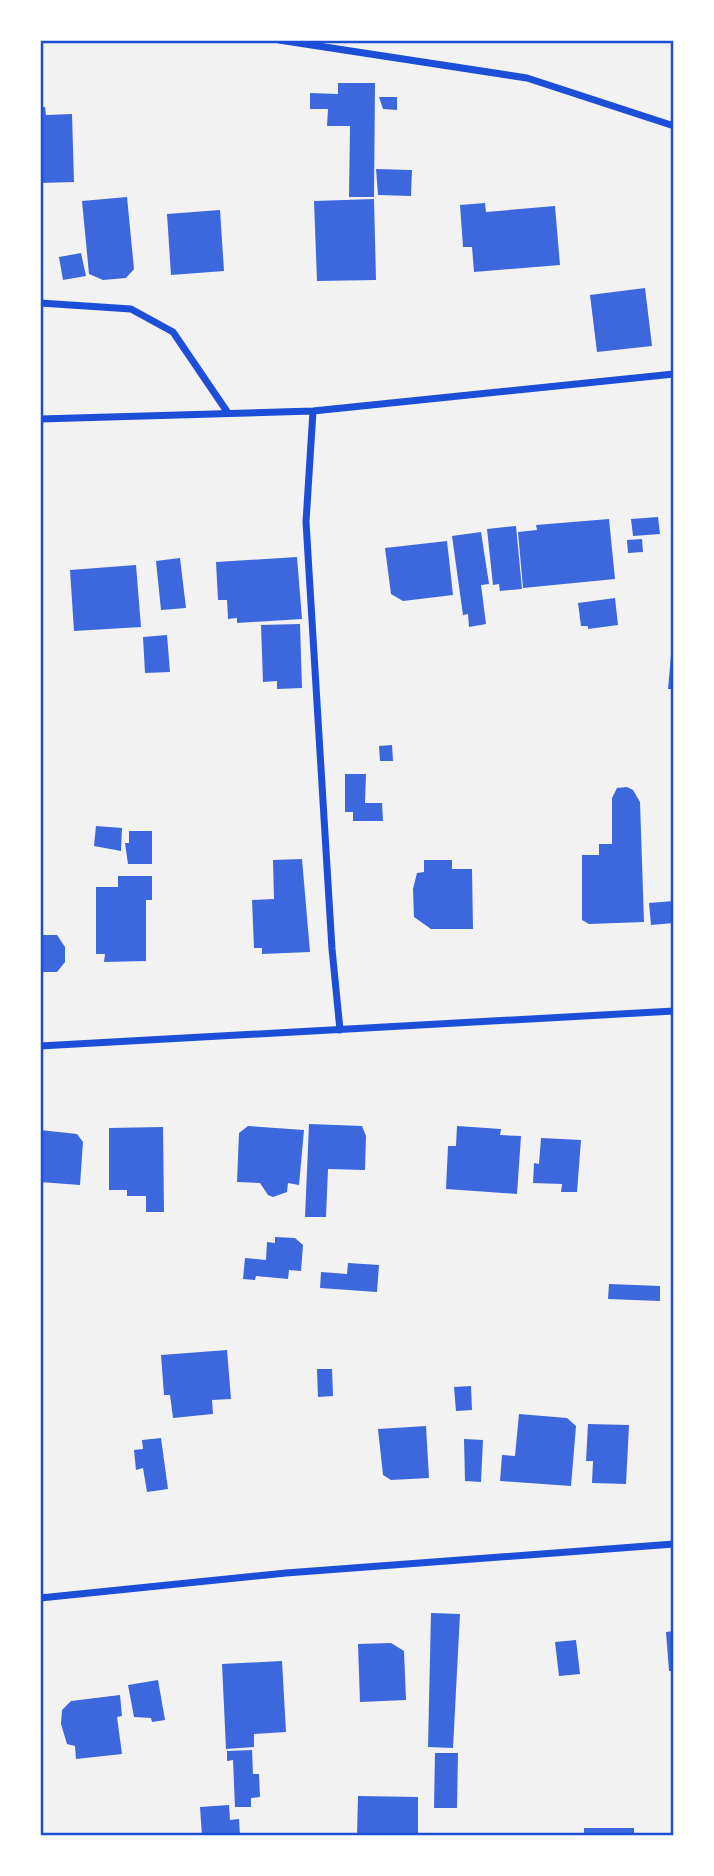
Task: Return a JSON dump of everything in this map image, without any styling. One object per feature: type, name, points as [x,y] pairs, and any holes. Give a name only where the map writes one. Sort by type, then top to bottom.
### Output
[{"type":"street","points":[[279,40],[527,78],[674,126]]},
{"type":"street","points":[[40,303],[131,309],[173,332],[228,413]]},
{"type":"street","points":[[40,419],[313,411],[674,374]]},
{"type":"street","points":[[313,411],[306,522],[332,949],[341,1030]]},
{"type":"street","points":[[40,1046],[674,1010]]},
{"type":"street","points":[[40,1598],[286,1573],[674,1544]]},
{"type":"building","points":[[338,83],[375,83],[374,197],[349,197],[350,126],[327,126],[328,109],[310,109],[310,93],[338,94]]},
{"type":"building","points":[[379,97],[397,97],[397,110],[383,109]]},
{"type":"building","points":[[40,107],[45,107],[46,115],[72,114],[74,182],[40,183]]},
{"type":"building","points":[[376,169],[412,170],[411,196],[378,195]]},
{"type":"building","points":[[127,197],[134,269],[126,278],[103,280],[89,274],[82,201]]},
{"type":"building","points":[[374,199],[376,280],[317,281],[314,201]]},
{"type":"building","points":[[485,203],[486,212],[555,206],[560,265],[474,272],[472,247],[463,247],[460,205]]},
{"type":"building","points":[[220,210],[224,271],[171,275],[167,214]]},
{"type":"building","points":[[81,253],[86,276],[63,280],[59,257]]},
{"type":"building","points":[[645,288],[652,346],[597,352],[590,295]]},
{"type":"building","points":[[658,517],[660,534],[633,536],[631,519]]},
{"type":"building","points":[[609,519],[615,579],[523,588],[518,532],[537,530],[536,525]]},
{"type":"building","points":[[516,526],[522,589],[500,591],[499,584],[493,585],[487,529]]},
{"type":"building","points":[[481,532],[489,584],[481,585],[486,624],[469,627],[468,614],[463,615],[452,536]]},
{"type":"building","points":[[642,539],[643,552],[628,553],[627,540]]},
{"type":"building","points":[[447,541],[453,595],[403,601],[391,594],[385,548]]},
{"type":"building","points":[[297,557],[302,619],[237,623],[237,618],[228,619],[227,600],[218,600],[216,562]]},
{"type":"building","points":[[180,558],[186,608],[161,610],[156,561]]},
{"type":"building","points":[[136,565],[141,627],[74,631],[70,570]]},
{"type":"building","points":[[615,598],[618,625],[588,629],[588,626],[581,626],[578,603]]},
{"type":"building","points":[[300,624],[302,688],[277,689],[277,681],[263,682],[261,625]]},
{"type":"building","points":[[167,635],[170,672],[145,673],[143,637]]},
{"type":"building","points":[[672,644],[674,689],[668,689]]},
{"type":"building","points":[[392,745],[393,761],[380,761],[379,746]]},
{"type":"building","points":[[345,774],[366,774],[365,803],[382,803],[383,821],[353,821],[353,812],[345,812]]},
{"type":"building","points":[[627,787],[633,790],[640,802],[644,922],[589,924],[582,920],[582,855],[599,855],[599,844],[612,844],[612,798],[617,788]]},
{"type":"building","points":[[96,826],[122,828],[121,851],[94,846]]},
{"type":"building","points":[[129,831],[152,831],[152,864],[128,864],[125,843],[129,843]]},
{"type":"building","points":[[302,859],[310,952],[262,954],[262,948],[254,948],[252,900],[274,899],[273,860]]},
{"type":"building","points":[[424,860],[452,860],[452,869],[472,869],[473,929],[431,929],[414,917],[413,889],[417,873],[424,872]]},
{"type":"building","points":[[118,876],[152,876],[152,900],[146,900],[146,961],[104,962],[105,954],[96,954],[96,887],[118,887]]},
{"type":"building","points":[[674,901],[674,923],[651,925],[649,903]]},
{"type":"building","points":[[40,935],[57,935],[65,947],[65,962],[57,972],[40,972]]},
{"type":"building","points":[[309,1124],[362,1126],[366,1136],[365,1170],[328,1169],[326,1217],[305,1217]]},
{"type":"building","points":[[248,1126],[304,1130],[299,1185],[288,1183],[287,1192],[273,1197],[268,1195],[260,1183],[237,1182],[239,1133]]},
{"type":"building","points":[[457,1126],[501,1129],[500,1135],[521,1136],[517,1194],[446,1189],[448,1146],[456,1146]]},
{"type":"building","points":[[163,1127],[164,1212],[146,1212],[146,1196],[127,1196],[127,1190],[109,1190],[109,1128]]},
{"type":"building","points":[[40,1130],[77,1134],[83,1142],[80,1185],[40,1182]]},
{"type":"building","points":[[541,1138],[581,1140],[577,1192],[561,1192],[562,1184],[533,1183],[534,1163],[539,1164]]},
{"type":"building","points":[[275,1237],[295,1238],[303,1245],[301,1271],[289,1270],[288,1279],[256,1276],[255,1280],[243,1279],[245,1258],[266,1260],[267,1242],[275,1243]]},
{"type":"building","points":[[348,1263],[379,1265],[377,1292],[320,1288],[321,1272],[347,1274]]},
{"type":"building","points":[[609,1284],[660,1286],[660,1301],[608,1299]]},
{"type":"building","points":[[227,1350],[231,1399],[212,1400],[213,1414],[173,1418],[170,1395],[164,1395],[161,1355]]},
{"type":"building","points":[[317,1369],[332,1369],[333,1396],[318,1397]]},
{"type":"building","points":[[471,1386],[472,1410],[456,1411],[454,1387]]},
{"type":"building","points":[[519,1414],[567,1418],[576,1426],[571,1486],[500,1481],[502,1455],[515,1456]]},
{"type":"building","points":[[588,1424],[629,1425],[626,1484],[592,1483],[593,1461],[586,1461]]},
{"type":"building","points":[[426,1426],[429,1478],[391,1480],[383,1475],[378,1429]]},
{"type":"building","points":[[161,1438],[168,1489],[147,1492],[143,1468],[136,1470],[134,1450],[143,1449],[142,1440]]},
{"type":"building","points":[[464,1439],[483,1440],[481,1482],[465,1481]]},
{"type":"building","points":[[431,1613],[460,1614],[453,1748],[428,1747]]},
{"type":"building","points":[[674,1631],[674,1671],[669,1671],[666,1632]]},
{"type":"building","points":[[576,1640],[580,1674],[559,1676],[555,1642]]},
{"type":"building","points":[[391,1643],[404,1651],[406,1700],[360,1702],[358,1644]]},
{"type":"building","points":[[282,1661],[286,1732],[254,1734],[254,1747],[226,1749],[222,1664]]},
{"type":"building","points":[[158,1680],[165,1720],[152,1722],[151,1718],[134,1717],[128,1685]]},
{"type":"building","points":[[120,1695],[122,1716],[117,1717],[122,1754],[76,1759],[75,1746],[67,1744],[61,1724],[62,1710],[71,1701]]},
{"type":"building","points":[[252,1750],[253,1774],[259,1774],[260,1797],[251,1798],[251,1807],[235,1807],[233,1760],[227,1761],[227,1751]]},
{"type":"building","points":[[435,1753],[458,1753],[457,1808],[434,1808]]},
{"type":"building","points":[[358,1796],[418,1797],[418,1836],[357,1836]]},
{"type":"building","points":[[229,1805],[230,1820],[239,1819],[240,1836],[202,1836],[200,1807]]},
{"type":"building","points":[[584,1828],[634,1828],[634,1836],[584,1836]]}]
